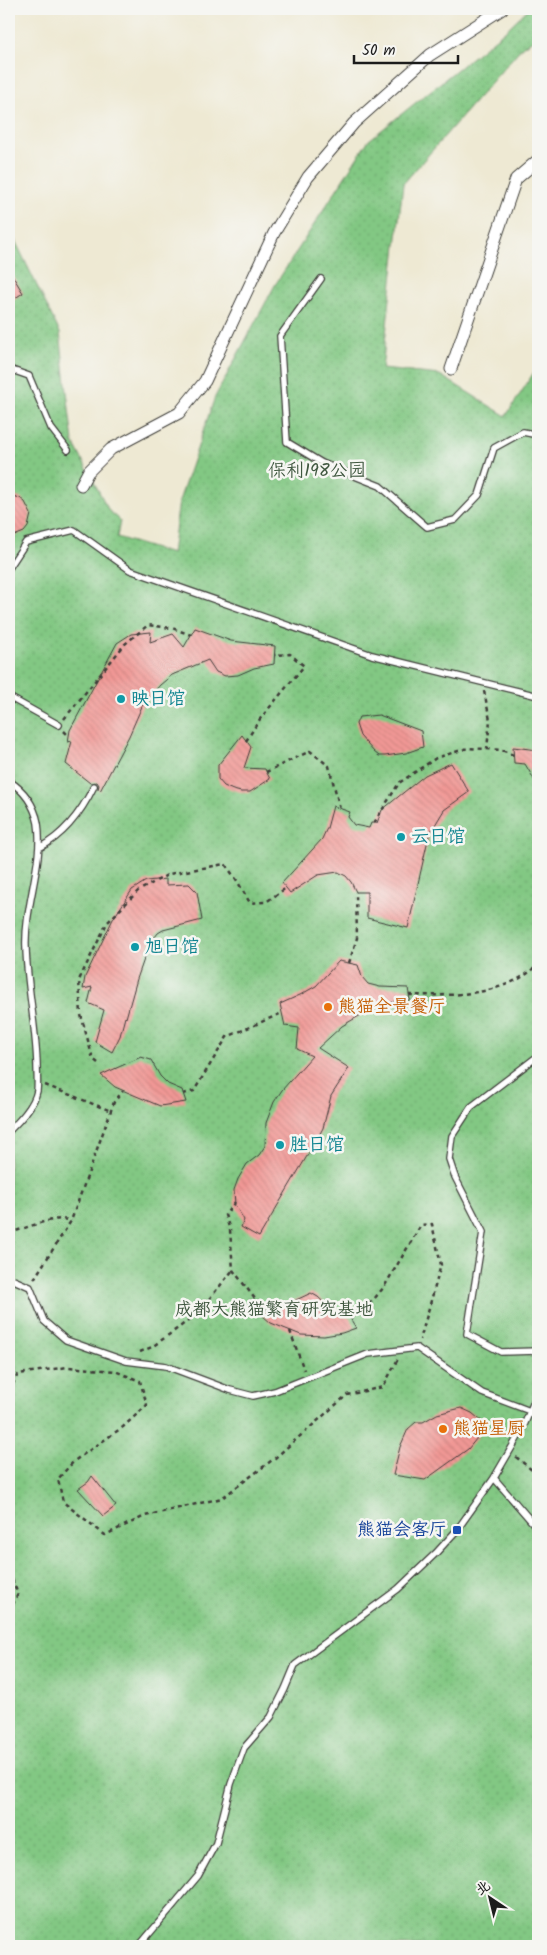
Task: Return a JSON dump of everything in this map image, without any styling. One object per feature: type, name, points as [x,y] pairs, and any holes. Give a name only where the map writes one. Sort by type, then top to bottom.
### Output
[{"type":"street","points":[[80,485],[88,472],[111,449],[179,413],[205,381],[274,233],[308,177],[354,123],[430,55],[502,9]]},
{"type":"street","points":[[451,369],[516,178],[538,160]]},
{"type":"lane","points":[[321,279],[280,336],[287,442],[322,464],[380,486],[427,527],[455,520],[479,495],[494,448],[523,432],[538,435]]},
{"type":"lane","points":[[9,369],[29,376],[51,428],[68,450]]},
{"type":"lane","points":[[9,568],[26,542],[74,530],[130,570],[372,655],[538,696]]},
{"type":"lane","points":[[9,697],[59,725]]},
{"type":"lane","points":[[9,781],[27,796],[32,805],[38,826],[39,848],[29,905],[26,947],[37,1047],[37,1092],[27,1110],[9,1131]]},
{"type":"lane","points":[[39,848],[64,830],[86,801],[94,786]]},
{"type":"lane","points":[[538,1056],[470,1107],[452,1136],[449,1159],[455,1177],[483,1232],[468,1334],[501,1352],[538,1351]]},
{"type":"lane","points":[[9,1278],[30,1287],[44,1322],[66,1340],[119,1359],[166,1366],[230,1390],[253,1396],[275,1391],[368,1354],[417,1348],[482,1393],[530,1412]]},
{"type":"lane","points":[[140,1946],[198,1876],[216,1843],[231,1784],[244,1748],[271,1717],[295,1665],[398,1589],[457,1530],[494,1478],[510,1451],[538,1392]]},
{"type":"lane","points":[[494,1478],[538,1529]]},
{"type":"path","points":[[69,736],[59,725],[125,644],[148,625],[172,628],[191,635]]},
{"type":"path","points":[[246,741],[260,719],[304,666],[290,654],[274,654]]},
{"type":"path","points":[[482,682],[490,720],[487,749]]},
{"type":"path","points":[[374,823],[399,783],[436,758],[468,748],[502,750],[513,755]]},
{"type":"path","points":[[266,772],[310,751],[329,766],[340,809]]},
{"type":"path","points":[[98,1063],[93,1059],[82,1016],[79,980],[106,922],[138,891],[169,874],[224,864],[236,879],[250,903],[266,902],[286,888]]},
{"type":"path","points":[[349,963],[357,938],[356,892]]},
{"type":"path","points":[[409,995],[484,992],[525,977],[538,965]]},
{"type":"path","points":[[183,1094],[194,1092],[227,1037],[282,1013]]},
{"type":"path","points":[[37,1082],[110,1111]]},
{"type":"path","points":[[30,1287],[71,1222],[110,1111],[114,1102],[124,1091]]},
{"type":"path","points":[[235,1202],[225,1215],[230,1230],[233,1270],[265,1312]]},
{"type":"path","points":[[9,1233],[50,1221],[65,1219],[71,1222]]},
{"type":"path","points":[[350,1318],[374,1299],[384,1287],[421,1225],[432,1224],[441,1265],[417,1348]]},
{"type":"path","points":[[119,1359],[152,1347],[196,1315],[233,1270]]},
{"type":"path","points":[[290,1331],[307,1379]]},
{"type":"path","points":[[9,1392],[18,1374],[68,1367],[115,1371],[140,1381],[147,1405],[123,1427],[74,1461],[58,1479],[63,1502],[104,1535],[145,1516],[222,1498],[275,1458],[347,1395],[383,1387],[403,1350]]},
{"type":"path","points":[[510,1451],[538,1475]]},
{"type":"path","points":[[9,1572],[18,1594],[9,1612]]},
{"type":"green space","name":"成都大熊猫繁育研究基地","points":[[528,9],[538,9],[538,37],[523,46],[403,184],[382,369],[440,375],[506,416],[538,366],[538,1946],[9,1946],[9,228],[60,333],[73,442],[109,511],[120,521],[117,537],[172,554],[179,501],[215,397],[275,285],[368,141],[506,30]]},
{"type":"building","points":[[9,270],[23,293],[9,302]]},
{"type":"building","points":[[9,495],[20,498],[25,502],[31,514],[28,527],[24,532],[9,538]]},
{"type":"building","points":[[195,628],[231,641],[275,646],[274,664],[254,668],[238,675],[225,676],[216,672],[208,660],[172,675],[143,704],[129,736],[100,791],[97,782],[90,783],[66,764],[72,741],[68,742],[70,730],[117,643],[131,634],[151,632],[150,642],[173,634],[184,647]]},
{"type":"building","points":[[379,715],[421,731],[423,747],[406,753],[379,756],[360,736],[356,724],[359,717]]},
{"type":"building","points":[[242,735],[251,747],[244,768],[265,769],[270,779],[250,792],[233,790],[224,786],[218,779],[218,765]]},
{"type":"building","points":[[513,747],[538,750],[538,786],[525,764],[514,763]]},
{"type":"building","points":[[451,763],[469,792],[444,810],[429,835],[408,928],[367,918],[367,892],[356,892],[346,876],[338,872],[318,875],[290,893],[282,883],[322,839],[333,806],[350,812],[348,817],[354,825],[369,828],[371,823],[377,823],[382,810],[425,775]]},
{"type":"building","points":[[166,879],[166,885],[189,884],[197,892],[202,920],[163,930],[158,933],[149,945],[120,1036],[112,1052],[95,1042],[104,1010],[88,1003],[92,987],[83,989],[85,977],[113,919],[132,890],[146,881]]},
{"type":"building","points":[[339,961],[358,965],[362,977],[368,984],[380,987],[408,988],[410,1000],[400,1000],[371,1009],[342,1026],[318,1048],[349,1068],[331,1096],[323,1128],[259,1237],[241,1227],[244,1220],[235,1205],[234,1190],[247,1164],[259,1155],[265,1146],[266,1123],[274,1102],[312,1056],[297,1049],[299,1028],[285,1026],[280,1004],[316,986]]},
{"type":"building","points":[[141,1057],[151,1060],[160,1076],[168,1084],[182,1090],[186,1102],[160,1106],[115,1087],[101,1075]]},
{"type":"building","points":[[311,1293],[335,1313],[350,1318],[356,1328],[324,1336],[301,1335],[271,1323],[263,1316],[270,1304],[277,1309]]},
{"type":"building","points":[[461,1408],[472,1413],[484,1423],[477,1438],[468,1449],[425,1480],[393,1475],[400,1447],[408,1429],[416,1422],[423,1422],[437,1414]]},
{"type":"building","points":[[92,1476],[116,1506],[103,1516],[78,1489],[88,1482]]},
{"type":"place","name":"映日馆","points":[[121,699]]},
{"type":"place","name":"云日馆","points":[[401,837]]},
{"type":"place","name":"旭日馆","points":[[135,947]]},
{"type":"place","name":"熊猫全景餐厅","points":[[328,1007]]},
{"type":"place","name":"胜日馆","points":[[280,1145]]},
{"type":"place","name":"熊猫星厨","points":[[443,1429]]},
{"type":"place","name":"熊猫会客厅","points":[[457,1530]]},
{"type":"park label","name":"保利198公园","points":[[317,471]]}]
